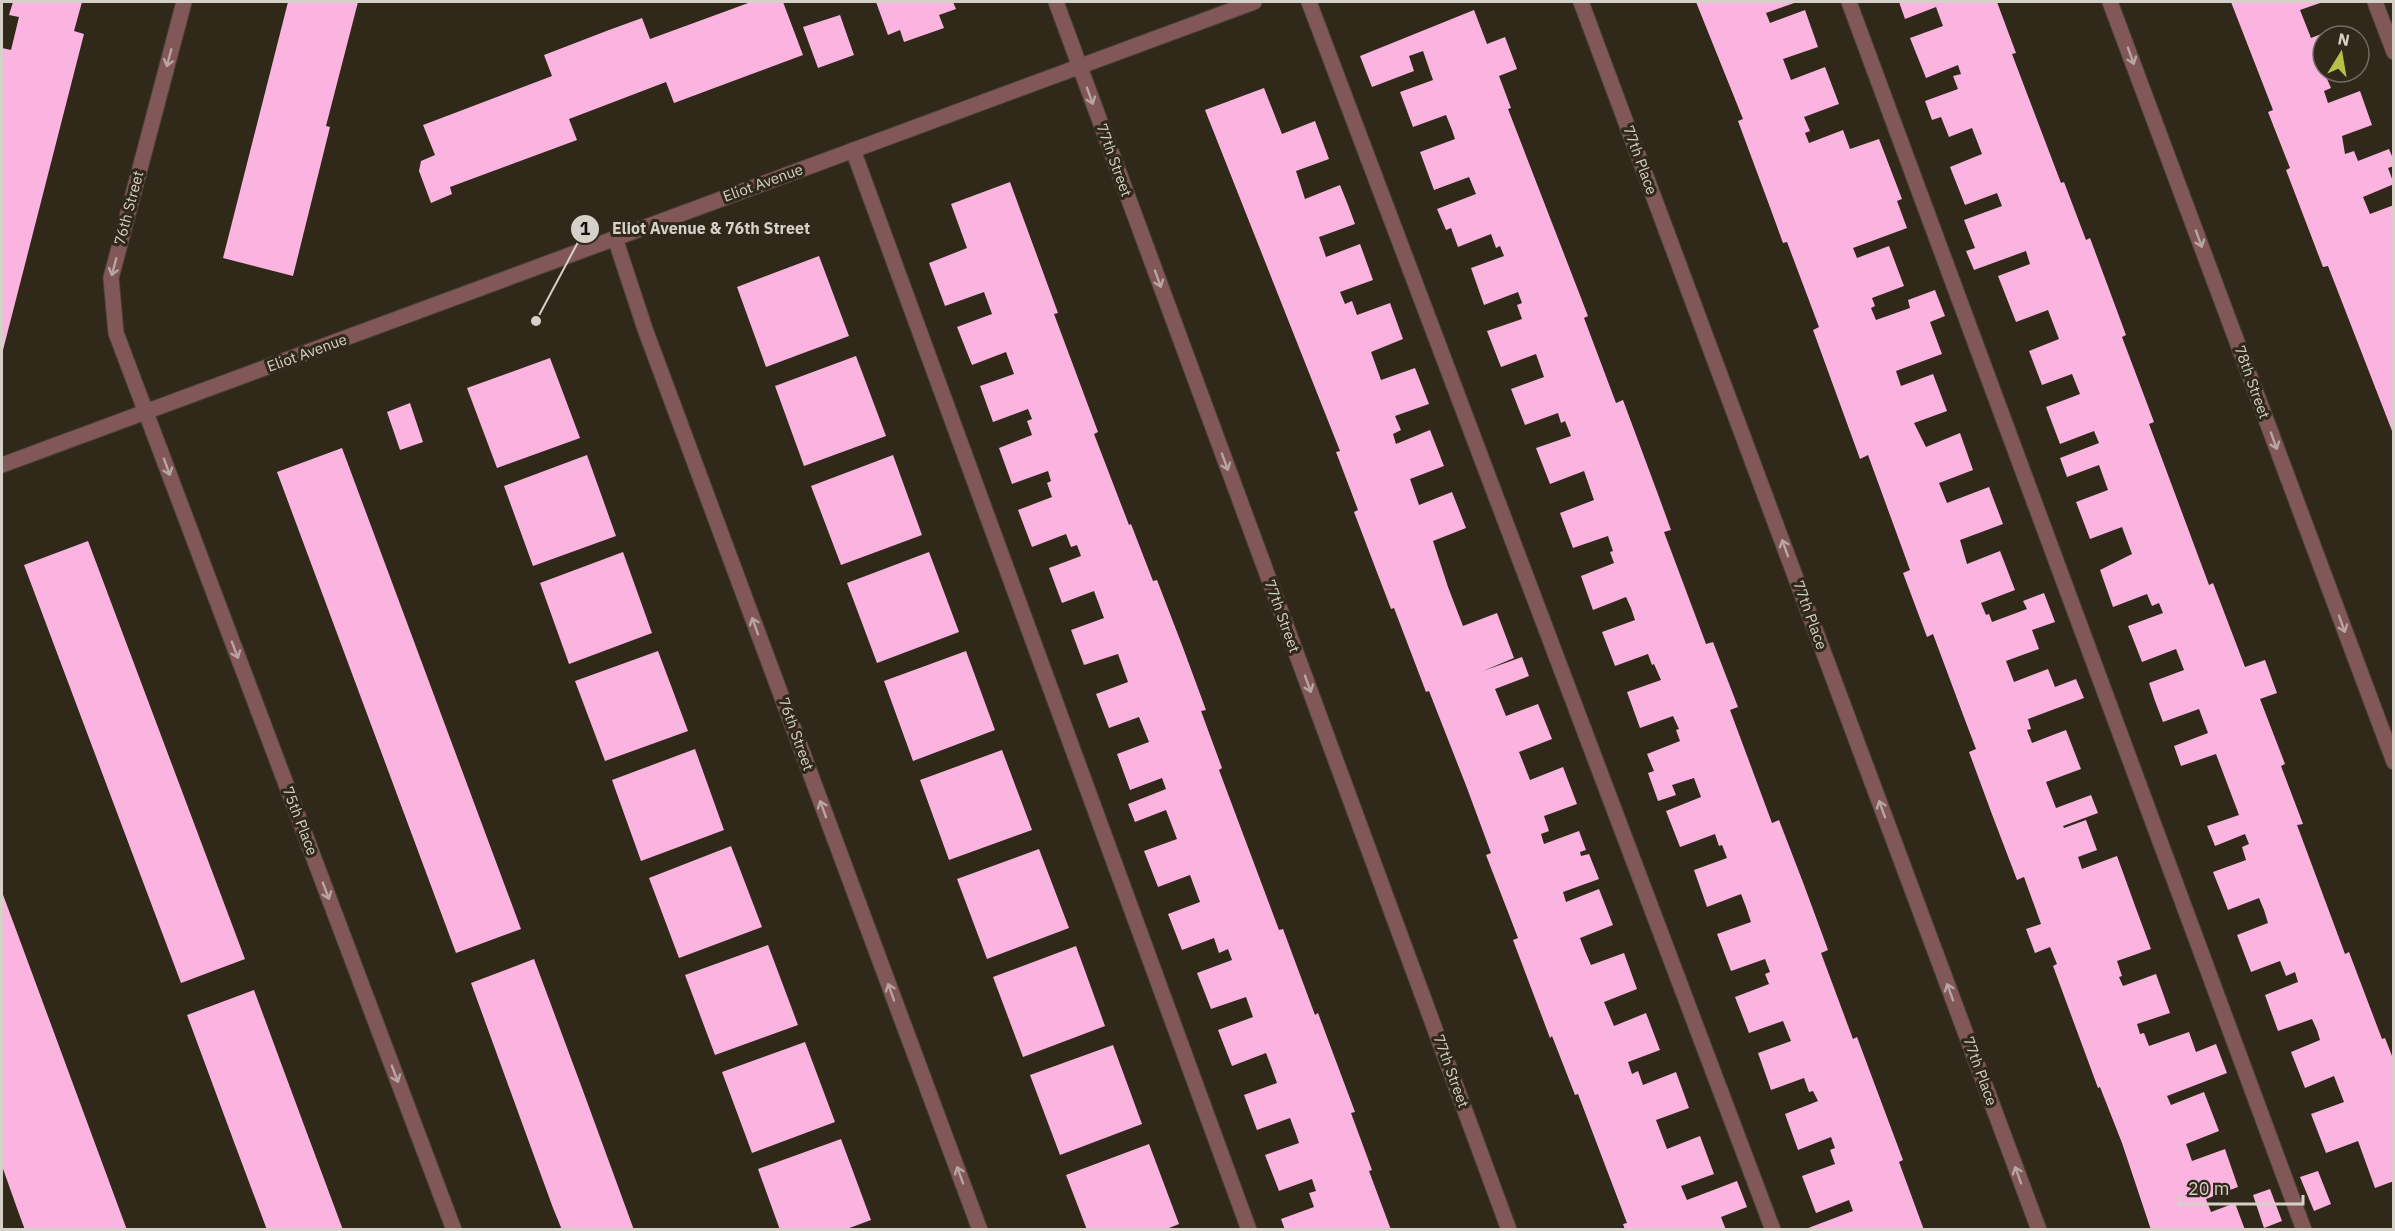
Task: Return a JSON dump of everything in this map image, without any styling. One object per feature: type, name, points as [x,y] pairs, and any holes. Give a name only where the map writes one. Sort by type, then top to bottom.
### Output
[{"type":"street","name":"76th Street","points":[[147,412],[116,333],[111,278],[184,2]]},
{"type":"street","name":"77th Street","points":[[1056,2],[1509,1230]]},
{"type":"street","name":"Eliot Avenue","points":[[2,465],[1254,2]]},
{"type":"street","points":[[1309,2],[1773,1230]]},
{"type":"street","name":"77th Place","points":[[1581,2],[2039,1230]]},
{"type":"street","points":[[1849,2],[2304,1230]]},
{"type":"street","name":"78th Street","points":[[2110,2],[2394,762]]},
{"type":"street","points":[[2375,2],[2394,52]]},
{"type":"street","points":[[853,150],[1249,1230]]},
{"type":"street","name":"76th Street","points":[[615,238],[645,329],[980,1230]]},
{"type":"street","name":"75th Place","points":[[147,412],[454,1230]]},
{"type":"building","points":[[13,2],[82,2],[74,31],[84,34],[2,354],[2,48],[11,50],[19,17],[9,15]]},
{"type":"building","points":[[288,2],[358,2],[326,126],[330,127],[293,276],[223,258]]},
{"type":"building","points":[[751,2],[783,2],[803,55],[674,103],[666,82],[569,119],[577,140],[450,187],[452,194],[431,203],[419,171],[421,161],[435,155],[423,125],[552,76],[544,55],[609,30],[642,18],[650,39]]},
{"type":"building","points":[[876,2],[953,2],[956,9],[939,15],[944,28],[904,42],[900,30],[888,35]]},
{"type":"building","points":[[1696,2],[1797,2],[1766,13],[1770,23],[1805,10],[1818,47],[1783,59],[1791,80],[1825,67],[1839,104],[1804,117],[1810,131],[1805,133],[1809,143],[1843,130],[1850,149],[1879,139],[1902,199],[1897,201],[1907,228],[1853,248],[1857,258],[1889,246],[1904,286],[1872,298],[1875,306],[1871,308],[1876,320],[1910,308],[1908,300],[1935,290],[1945,316],[1930,322],[1942,354],[1896,371],[1901,386],[1933,374],[1947,411],[1914,423],[1926,447],[1960,433],[1973,470],[1939,483],[1947,503],[1989,487],[2003,524],[1960,540],[1967,564],[2000,551],[2015,590],[1981,603],[1986,615],[1989,614],[1992,622],[2027,609],[2023,601],[2044,593],[2055,622],[2032,630],[2039,649],[2006,661],[2014,682],[2048,669],[2055,687],[2076,679],[2084,698],[2028,719],[2031,729],[2027,730],[2032,743],[2066,730],[2081,769],[2046,782],[2056,808],[2091,795],[2098,813],[2063,826],[2064,828],[2086,820],[2097,850],[2078,857],[2082,869],[2117,856],[2151,949],[2117,961],[2122,976],[2119,977],[2123,986],[2156,974],[2170,1013],[2137,1024],[2140,1034],[2144,1033],[2149,1046],[2189,1032],[2196,1052],[2216,1044],[2227,1073],[2167,1096],[2171,1105],[2204,1092],[2219,1131],[2186,1144],[2192,1161],[2225,1149],[2238,1187],[2206,1199],[2211,1212],[2235,1203],[2245,1230],[2151,1230],[2122,1143],[2100,1087],[2098,1088],[2053,966],[2057,964],[2050,947],[2035,953],[2026,929],[2041,924],[2024,877],[2017,880],[1993,817],[1969,752],[1976,749],[1933,634],[1927,637],[1903,573],[1910,570],[1868,455],[1860,459],[1813,330],[1819,327],[1787,242],[1783,243],[1738,121],[1743,119]]},
{"type":"building","points":[[1899,2],[1997,2],[2016,53],[2012,54],[2061,183],[2064,182],[2086,240],[2090,238],[2126,335],[2122,337],[2154,422],[2149,424],[2209,585],[2213,583],[2245,667],[2265,660],[2277,693],[2260,699],[2285,764],[2281,766],[2303,824],[2297,825],[2345,954],[2349,952],[2382,1039],[2385,1038],[2394,1061],[2394,1181],[2375,1188],[2358,1141],[2326,1153],[2311,1114],[2344,1102],[2334,1076],[2305,1088],[2291,1052],[2320,1040],[2317,1030],[2312,1019],[2278,1031],[2265,995],[2298,982],[2295,972],[2286,976],[2280,961],[2251,972],[2237,935],[2268,923],[2264,910],[2259,898],[2228,910],[2213,872],[2246,860],[2242,847],[2249,844],[2245,834],[2215,846],[2207,826],[2239,815],[2216,754],[2181,766],[2174,746],[2208,733],[2199,709],[2163,722],[2155,701],[2149,683],[2184,670],[2176,649],[2142,662],[2128,626],[2163,613],[2159,603],[2152,606],[2147,594],[2113,607],[2100,570],[2132,554],[2122,527],[2090,539],[2076,502],[2108,490],[2099,465],[2067,477],[2060,458],[2099,443],[2094,431],[2060,444],[2046,407],[2080,394],[2072,374],[2042,385],[2029,351],[2059,339],[2048,310],[2016,322],[1998,276],[2030,264],[2026,251],[1974,270],[1966,251],[1975,248],[1964,220],[2002,206],[1997,193],[1965,205],[1950,167],[1982,154],[1972,128],[1949,137],[1941,117],[1932,120],[1925,101],[1958,89],[1953,76],[1961,74],[1958,65],[1926,78],[1910,38],[1943,26],[1936,7],[1905,19]]},
{"type":"building","points":[[2231,2],[2323,2],[2300,10],[2311,38],[2311,84],[2329,84],[2331,88],[2324,91],[2328,103],[2360,91],[2372,125],[2342,136],[2345,154],[2354,151],[2358,161],[2389,149],[2394,161],[2394,166],[2388,168],[2394,184],[2363,197],[2370,214],[2394,205],[2394,436],[2328,266],[2323,267],[2286,170],[2290,168],[2268,112],[2273,110]]},
{"type":"building","points":[[1474,10],[1487,44],[1505,37],[1517,69],[1499,76],[1511,108],[1508,109],[1588,316],[1584,318],[1616,403],[1623,400],[1659,497],[1671,530],[1664,532],[1706,644],[1713,642],[1738,707],[1730,710],[1772,823],[1779,820],[1804,885],[1828,950],[1821,953],[1853,1039],[1857,1037],[1903,1160],[1899,1162],[1924,1230],[1803,1230],[1853,1211],[1849,1200],[1816,1213],[1802,1176],[1835,1164],[1830,1150],[1835,1148],[1831,1137],[1798,1150],[1785,1114],[1818,1101],[1813,1091],[1809,1092],[1804,1078],[1771,1090],[1758,1053],[1791,1041],[1783,1021],[1749,1033],[1735,997],[1769,984],[1765,974],[1770,972],[1765,959],[1731,971],[1717,934],[1751,922],[1741,894],[1707,907],[1694,870],[1727,858],[1715,834],[1680,847],[1666,811],[1701,797],[1694,778],[1672,785],[1676,795],[1658,801],[1648,773],[1654,771],[1647,754],[1680,741],[1676,730],[1679,729],[1673,716],[1640,728],[1627,692],[1661,680],[1648,654],[1615,666],[1602,632],[1635,620],[1631,608],[1626,597],[1593,610],[1581,576],[1614,563],[1608,536],[1573,548],[1560,513],[1594,500],[1584,471],[1550,484],[1536,448],[1571,436],[1565,421],[1561,423],[1558,413],[1525,425],[1511,389],[1544,377],[1536,354],[1501,367],[1487,331],[1522,319],[1517,305],[1522,303],[1518,292],[1484,305],[1471,268],[1504,256],[1500,246],[1496,248],[1491,234],[1458,247],[1451,228],[1446,230],[1437,209],[1476,194],[1469,177],[1434,190],[1420,152],[1455,139],[1452,130],[1446,115],[1413,127],[1400,92],[1433,80],[1423,51],[1409,56],[1414,71],[1372,87],[1360,56]]},
{"type":"building","points":[[840,15],[854,55],[818,68],[803,27]]},
{"type":"building","points":[[1264,88],[1282,134],[1315,121],[1329,159],[1296,171],[1305,199],[1340,185],[1348,205],[1355,224],[1319,237],[1326,257],[1360,244],[1373,280],[1340,292],[1345,304],[1352,301],[1357,315],[1390,303],[1403,339],[1371,352],[1381,380],[1415,368],[1429,404],[1395,416],[1401,430],[1393,434],[1396,444],[1430,430],[1444,466],[1410,479],[1419,505],[1452,492],[1466,528],[1433,541],[1448,587],[1463,626],[1497,613],[1514,658],[1483,671],[1522,657],[1529,676],[1495,689],[1506,716],[1538,704],[1552,739],[1519,752],[1530,780],[1563,767],[1577,804],[1544,816],[1549,831],[1541,834],[1544,844],[1579,831],[1586,850],[1580,852],[1581,856],[1589,854],[1599,879],[1563,892],[1566,902],[1599,889],[1613,925],[1580,938],[1591,965],[1624,953],[1637,989],[1604,1002],[1614,1026],[1646,1013],[1660,1050],[1628,1062],[1632,1074],[1638,1071],[1643,1085],[1676,1072],[1689,1108],[1656,1120],[1667,1149],[1700,1136],[1714,1174],[1681,1186],[1687,1200],[1737,1181],[1747,1207],[1721,1217],[1726,1230],[1625,1230],[1623,1224],[1627,1223],[1578,1094],[1575,1095],[1552,1036],[1550,1038],[1513,940],[1518,938],[1486,855],[1491,853],[1467,788],[1429,691],[1426,692],[1394,608],[1391,609],[1354,512],[1358,510],[1336,452],[1340,451],[1205,110]]},
{"type":"building","points":[[1010,182],[1058,313],[1054,314],[1098,432],[1094,434],[1129,525],[1131,524],[1153,581],[1157,580],[1182,645],[1206,710],[1201,711],[1222,768],[1219,770],[1279,930],[1283,929],[1315,1015],[1318,1013],[1355,1112],[1351,1113],[1391,1230],[1285,1230],[1281,1219],[1314,1207],[1309,1193],[1316,1191],[1312,1179],[1279,1191],[1265,1155],[1299,1143],[1296,1134],[1290,1118],[1257,1130],[1244,1095],[1277,1083],[1266,1053],[1232,1066],[1218,1030],[1253,1017],[1246,997],[1211,1009],[1197,973],[1232,960],[1228,949],[1219,953],[1214,938],[1182,950],[1168,914],[1200,902],[1190,875],[1158,887],[1144,851],[1177,839],[1166,810],[1135,822],[1128,804],[1166,789],[1162,778],[1130,790],[1117,754],[1149,742],[1139,717],[1109,728],[1096,694],[1128,682],[1118,654],[1084,665],[1071,630],[1104,618],[1094,591],[1062,603],[1056,587],[1049,568],[1081,556],[1077,545],[1071,547],[1066,534],[1032,547],[1018,510],[1052,497],[1047,483],[1051,481],[1048,471],[1012,484],[999,448],[1032,435],[1027,421],[1032,419],[1028,409],[993,422],[980,386],[1014,374],[1006,352],[972,365],[957,327],[992,314],[984,292],[945,306],[929,263],[967,248],[951,204]]},
{"type":"building","points":[[819,256],[849,336],[766,367],[737,287]]},
{"type":"building","points":[[856,356],[886,436],[804,466],[775,386]]},
{"type":"building","points":[[550,358],[580,438],[497,468],[467,388]]},
{"type":"building","points":[[410,403],[423,442],[400,450],[387,412]]},
{"type":"building","points":[[342,448],[521,929],[456,953],[277,472]]},
{"type":"building","points":[[587,455],[616,536],[533,566],[504,486]]},
{"type":"building","points":[[893,455],[922,535],[841,565],[811,486]]},
{"type":"building","points":[[88,541],[245,959],[181,983],[24,565]]},
{"type":"building","points":[[623,552],[652,633],[569,664],[540,583]]},
{"type":"building","points":[[929,552],[959,632],[877,663],[847,583]]},
{"type":"building","points":[[658,651],[688,731],[605,761],[575,681]]},
{"type":"building","points":[[966,651],[995,730],[913,761],[884,681]]},
{"type":"building","points":[[695,749],[724,830],[641,861],[612,780]]},
{"type":"building","points":[[1002,750],[1032,830],[949,860],[920,780]]},
{"type":"building","points":[[731,846],[762,927],[679,958],[649,878]]},
{"type":"building","points":[[1039,849],[1069,928],[987,959],[957,879]]},
{"type":"building","points":[[2,892],[127,1230],[25,1230],[2,1166]]},
{"type":"building","points":[[768,945],[798,1025],[715,1055],[685,975]]},
{"type":"building","points":[[1076,946],[1105,1026],[1023,1057],[993,977]]},
{"type":"building","points":[[534,959],[634,1230],[562,1230],[553,1208],[471,983]]},
{"type":"building","points":[[254,990],[343,1230],[267,1230],[234,1142],[187,1015]]},
{"type":"building","points":[[805,1042],[835,1122],[752,1153],[722,1072]]},
{"type":"building","points":[[1113,1045],[1142,1124],[1060,1155],[1030,1075]]},
{"type":"building","points":[[841,1139],[871,1220],[844,1230],[780,1230],[758,1169]]},
{"type":"building","points":[[1149,1144],[1179,1224],[1164,1230],[1087,1230],[1066,1175]]},
{"type":"building","points":[[2318,1171],[2331,1204],[2314,1211],[2300,1177]]},
{"type":"building","points":[[2270,1189],[2282,1221],[2264,1228],[2253,1195]]},
{"type":"place","name":"Eliot Avenue & 76th Street","points":[[536,321]]}]
